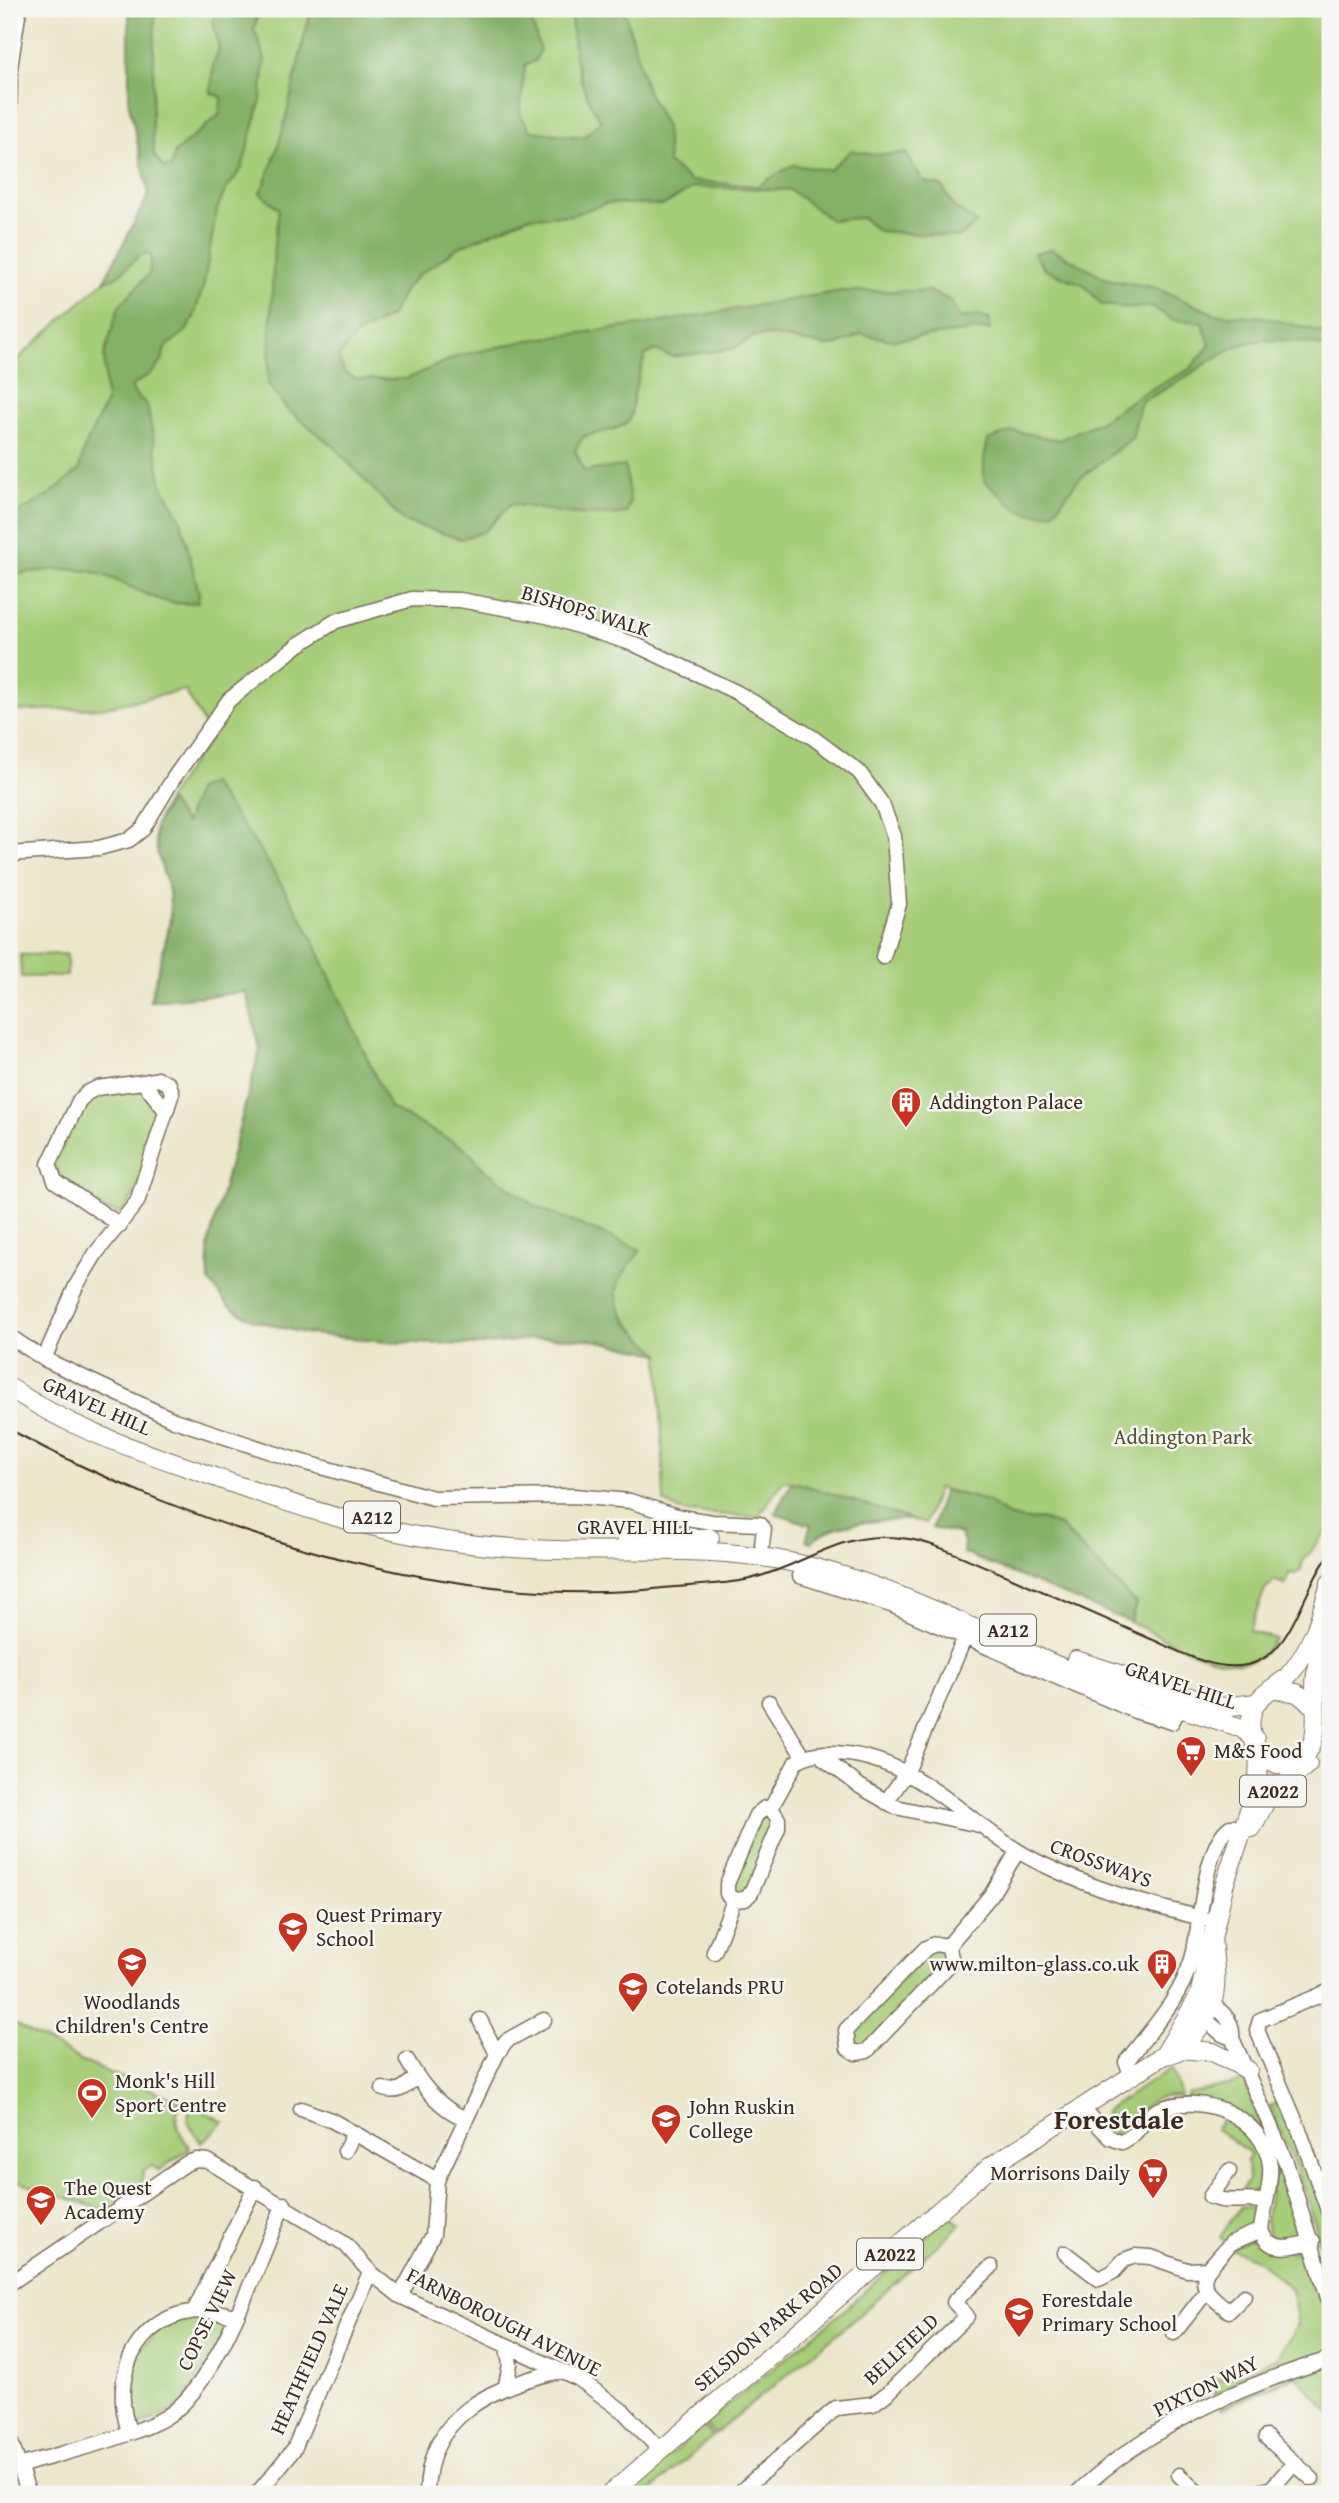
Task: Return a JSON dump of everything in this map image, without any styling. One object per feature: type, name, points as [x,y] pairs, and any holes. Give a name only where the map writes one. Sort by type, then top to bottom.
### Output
[{"type":"main road","name":"GRAVEL HILL","points":[[9,1373],[63,1407],[106,1426],[320,1502],[394,1522],[523,1537],[763,1537],[808,1555],[900,1583],[1083,1664],[1214,1704],[1256,1703]]},
{"type":"main road","name":"GRAVEL HILL","points":[[9,1387],[49,1413],[95,1434],[309,1510],[373,1529],[431,1540],[530,1549],[713,1550],[792,1562],[841,1581],[897,1594],[1079,1674],[1178,1712],[1241,1728],[1257,1746]]},
{"type":"main road","points":[[1330,1583],[1314,1634],[1291,1672],[1275,1689],[1256,1703],[1252,1716],[1257,1746],[1271,1764],[1290,1766],[1303,1759],[1313,1744],[1317,1729],[1317,1672],[1330,1632]]},
{"type":"main road","points":[[1275,1689],[1297,1693],[1315,1707]]},
{"type":"main road","name":"A2022","points":[[1240,1836],[1248,1836],[1268,1797],[1308,1765],[1313,1744]]},
{"type":"main road","name":"A2022","points":[[1203,2007],[1217,1986],[1209,1926],[1258,1783],[1257,1746]]},
{"type":"main road","points":[[1203,2007],[1181,2049],[1213,2052],[1248,2070]]},
{"type":"main road","name":"SELSDON PARK ROAD","points":[[1164,2055],[1166,2046],[1203,2007]]},
{"type":"main road","name":"SELSDON PARK ROAD","points":[[610,2494],[991,2166],[1164,2055],[1181,2049]]},
{"type":"street","points":[[9,141],[10,68],[19,9]]},
{"type":"street","name":"BISHOPS WALK","points":[[9,854],[99,848],[129,840],[144,829],[173,779],[229,701],[298,645],[336,621],[412,599],[460,600],[547,616],[634,644],[736,692],[812,737],[859,772],[882,804],[894,836],[898,904],[883,957]]},
{"type":"street","points":[[44,1359],[76,1286],[96,1253],[120,1225],[137,1202],[172,1093],[169,1084],[158,1079],[97,1088],[87,1093],[79,1101],[49,1164],[55,1181],[120,1225]]},
{"type":"street","name":"GRAVEL HILL","points":[[9,1336],[44,1359],[174,1420],[292,1459],[433,1498],[574,1496],[630,1501],[680,1517],[712,1522],[753,1522],[763,1525],[763,1537]]},
{"type":"street","name":"GRAVEL HILL","points":[[800,1576],[841,1581],[1135,1711],[1167,1722],[1172,1722],[1178,1712]]},
{"type":"street","points":[[886,1802],[906,1772],[965,1637]]},
{"type":"street","points":[[769,1702],[803,1756],[796,1762],[771,1808]]},
{"type":"street","name":"CROSSWAYS","points":[[824,1753],[824,1759],[886,1802],[929,1815],[980,1825]]},
{"type":"street","name":"CROSSWAYS","points":[[803,1756],[848,1754],[906,1772],[955,1803],[1017,1852],[1065,1875],[1209,1926]]},
{"type":"street","points":[[765,1808],[771,1808],[776,1812],[778,1828],[751,1893],[740,1901],[734,1900],[726,1888],[741,1850],[756,1815],[765,1808]]},
{"type":"street","points":[[948,1946],[991,1895],[1017,1852]]},
{"type":"street","points":[[714,1952],[734,1900]]},
{"type":"street","points":[[1132,2075],[1126,2062],[1157,2026],[1180,1988],[1209,1926]]},
{"type":"street","points":[[934,1944],[948,1946],[951,1957],[948,1966],[867,2051],[856,2053],[848,2048],[845,2041],[846,2030],[926,1948],[934,1944]]},
{"type":"street","points":[[1330,1991],[1257,2024],[1330,2216]]},
{"type":"street","points":[[1203,2007],[1225,2014],[1233,2028],[1232,2038],[1286,2162],[1313,2241],[1330,2304]]},
{"type":"street","points":[[480,2020],[497,2054]]},
{"type":"street","points":[[400,2296],[433,2235],[437,2179],[497,2054],[506,2041],[526,2036],[544,2020]]},
{"type":"street","points":[[407,2060],[416,2077],[452,2114],[464,2119]]},
{"type":"street","points":[[383,2089],[393,2092],[403,2089],[416,2077]]},
{"type":"street","points":[[1258,2098],[1282,2088]]},
{"type":"street","points":[[1081,2108],[1111,2138],[1122,2142],[1142,2128],[1157,2110],[1174,2105],[1228,2110],[1245,2122],[1268,2155],[1270,2175],[1264,2202],[1261,2230],[1263,2238],[1272,2245],[1283,2247],[1313,2241]]},
{"type":"street","points":[[302,2109],[354,2133],[437,2179]]},
{"type":"street","points":[[345,2151],[354,2133]]},
{"type":"street","name":"FARNBOROUGH AVENUE","points":[[9,2284],[187,2163],[208,2161],[284,2204],[345,2244],[370,2272],[400,2296],[560,2371],[600,2393],[624,2412],[660,2450]]},
{"type":"street","points":[[1229,2171],[1210,2196],[1224,2201],[1245,2197],[1264,2202]]},
{"type":"street","points":[[194,2311],[255,2187]]},
{"type":"street","name":"COPSE VIEW","points":[[19,2466],[129,2431],[164,2418],[182,2406],[215,2359],[284,2204]]},
{"type":"street","points":[[1244,2296],[1229,2311],[1207,2291],[1203,2280],[1208,2269],[1231,2243],[1261,2230]]},
{"type":"street","points":[[1065,2253],[1099,2279],[1113,2272],[1124,2260],[1135,2256],[1151,2258],[1187,2270],[1208,2269]]},
{"type":"street","name":"BELLFIELD","points":[[738,2494],[836,2408],[873,2404],[889,2392],[967,2316],[954,2302],[991,2267]]},
{"type":"street","name":"HEATHFIELD VALE","points":[[257,2494],[294,2449],[370,2272]]},
{"type":"street","points":[[1174,2333],[1207,2291]]},
{"type":"street","points":[[129,2431],[121,2396],[123,2375],[130,2357],[149,2332],[178,2313],[194,2311],[234,2316]]},
{"type":"street","points":[[506,2385],[510,2364],[507,2347]]},
{"type":"street","name":"PIXTON WAY","points":[[1076,2494],[1166,2427],[1256,2384],[1330,2359]]},
{"type":"street","points":[[427,2494],[427,2473],[432,2451],[444,2434],[476,2403],[506,2385],[560,2371]]},
{"type":"street","points":[[9,2437],[29,2494]]},
{"type":"street","points":[[1266,2438],[1312,2479]]},
{"type":"street","points":[[1245,2494],[1271,2489],[1294,2463]]},
{"type":"street","points":[[1179,2476],[1199,2494]]},
{"type":"green space","name":"Addington Park","points":[[129,9],[1330,9],[1330,1526],[1302,1563],[1301,1570],[1295,1574],[1289,1573],[1286,1584],[1275,1581],[1265,1589],[1249,1631],[1275,1639],[1261,1656],[1247,1661],[1214,1659],[1177,1645],[1130,1622],[1136,1603],[1059,1525],[1041,1519],[1024,1520],[1008,1516],[987,1501],[938,1488],[925,1524],[784,1480],[758,1517],[683,1512],[664,1502],[659,1354],[589,1339],[548,1337],[478,1345],[384,1342],[304,1333],[253,1320],[229,1306],[209,1281],[208,1246],[260,1049],[246,992],[150,1001],[170,918],[169,891],[156,845],[155,829],[170,795],[211,737],[185,690],[101,708],[9,711],[9,367],[104,281],[149,195],[129,104]]},
{"type":"green space","points":[[129,9],[155,9],[152,120],[154,155],[164,168],[171,167],[175,152],[219,115],[222,97],[211,93],[213,65],[219,48],[213,23],[216,9],[259,9],[254,29],[265,59],[261,100],[242,168],[225,191],[217,209],[204,283],[194,317],[187,330],[165,348],[162,361],[154,371],[132,386],[133,392],[147,405],[162,485],[181,519],[199,593],[198,602],[185,604],[160,600],[112,578],[89,571],[55,570],[9,575],[9,518],[49,495],[79,470],[84,449],[106,402],[104,355],[119,306],[149,274],[151,256],[147,253],[112,279],[104,281],[149,194],[129,104]]},
{"type":"green space","points":[[316,9],[528,9],[540,50],[535,61],[525,65],[520,114],[531,131],[583,137],[601,121],[586,94],[577,67],[571,9],[624,9],[647,91],[666,127],[668,163],[691,181],[757,186],[793,165],[829,170],[852,150],[873,155],[906,153],[923,181],[942,186],[954,207],[977,223],[960,237],[878,231],[863,218],[831,220],[790,190],[694,187],[664,205],[607,203],[572,215],[528,217],[459,247],[420,274],[405,289],[391,316],[357,334],[338,358],[345,373],[356,379],[406,379],[458,356],[529,340],[662,322],[841,291],[929,291],[950,300],[959,318],[979,315],[990,320],[990,329],[892,340],[861,334],[838,345],[826,346],[776,336],[755,336],[732,349],[672,357],[655,350],[645,356],[628,421],[620,427],[583,437],[575,450],[584,471],[625,466],[630,502],[626,513],[583,514],[511,504],[485,531],[461,539],[403,521],[334,447],[286,408],[268,384],[274,244],[279,209],[260,193],[277,150],[310,15]]},
{"type":"green space","points":[[1052,249],[1107,279],[1156,288],[1215,314],[1263,317],[1330,334],[1330,349],[1291,341],[1263,340],[1237,346],[1225,352],[1141,401],[1132,438],[1078,480],[1053,513],[1022,511],[984,481],[984,459],[988,440],[1013,431],[1059,440],[1099,422],[1143,393],[1190,369],[1210,345],[1202,322],[1173,320],[1151,306],[1132,308],[1102,305],[1084,285],[1044,269],[1034,253]]},
{"type":"green space","points":[[211,783],[262,853],[306,925],[390,1108],[465,1148],[484,1169],[535,1206],[641,1250],[619,1282],[618,1304],[628,1322],[660,1354],[589,1339],[548,1337],[478,1345],[384,1342],[304,1333],[253,1320],[229,1306],[209,1281],[208,1246],[260,1049],[246,992],[150,1001],[171,920],[169,891],[158,856],[155,827],[169,801],[185,824],[197,789]]},
{"type":"green space","points":[[67,954],[67,976],[21,977],[20,955]]},
{"type":"green space","points":[[140,1088],[158,1111],[158,1117],[136,1192],[123,1212],[115,1212],[83,1196],[64,1179],[53,1164],[82,1104],[98,1093]]},
{"type":"green space","points":[[792,1482],[910,1519],[845,1525],[811,1542],[806,1540],[811,1525],[775,1513]]},
{"type":"green space","points":[[944,1490],[987,1501],[1008,1516],[1024,1520],[1040,1519],[1059,1525],[1136,1604],[1130,1622],[963,1553],[964,1541],[960,1534],[932,1528]]},
{"type":"green space","points":[[766,1813],[776,1819],[748,1892],[733,1894],[733,1886],[758,1821]]},
{"type":"green space","points":[[942,1949],[946,1960],[866,2045],[854,2045],[851,2032],[928,1953]]},
{"type":"green space","name":"Monk's Hill Sport Centre","points":[[9,2021],[86,2063],[181,2102],[177,2121],[190,2149],[159,2170],[151,2166],[143,2171],[142,2183],[104,2210],[9,2179]]},
{"type":"green space","points":[[1172,2068],[1181,2096],[1151,2101],[1143,2109],[1146,2113],[1123,2136],[1114,2134],[1104,2119],[1106,2110]]},
{"type":"green space","points":[[1244,2081],[1266,2133],[1262,2135],[1250,2119],[1189,2102],[1187,2094]]},
{"type":"green space","points":[[1282,2100],[1316,2185],[1330,2232],[1330,2281],[1304,2188],[1270,2106]]},
{"type":"green space","points":[[191,2105],[224,2122],[201,2143],[187,2121]]},
{"type":"green space","points":[[1225,2115],[1251,2137],[1263,2158],[1264,2180],[1259,2191],[1238,2195],[1248,2180],[1247,2160],[1251,2154],[1216,2129]]},
{"type":"green space","points":[[1279,2164],[1301,2226],[1294,2239],[1282,2243],[1268,2235],[1266,2219],[1274,2165]]},
{"type":"green space","points":[[1241,2206],[1254,2209],[1256,2224],[1225,2243],[1220,2237]]},
{"type":"green space","points":[[950,2215],[960,2225],[850,2323],[715,2434],[705,2424],[842,2312]]},
{"type":"green space","points":[[1253,2238],[1308,2257],[1330,2329],[1330,2352],[1214,2394],[1204,2382],[1244,2373],[1278,2357],[1298,2324],[1291,2289],[1258,2260],[1231,2249]]},
{"type":"green space","points":[[178,2313],[234,2316],[182,2406],[129,2431],[130,2357]]},
{"type":"green space","points":[[1330,2363],[1330,2414],[1297,2376],[1221,2409],[1219,2406],[1297,2373]]},
{"type":"green space","points":[[703,2426],[713,2436],[647,2494],[643,2494],[635,2486]]},
{"type":"tram line","points":[[9,1429],[81,1466],[241,1530],[326,1555],[412,1575],[499,1587],[583,1592],[663,1588],[750,1579],[771,1573],[826,1549],[863,1538],[909,1539],[950,1552],[1181,1653],[1220,1665],[1247,1665],[1263,1659],[1275,1649],[1286,1635],[1320,1568],[1330,1554]]},
{"type":"place","name":"Addington Palace","points":[[906,1129]]},
{"type":"place","name":"M&S Food","points":[[1191,1778]]},
{"type":"place","name":"Quest Primary School","points":[[293,1954]]},
{"type":"place","name":"Woodlands Children's Centre","points":[[132,1989]]},
{"type":"place","name":"www.milton-glass.co.uk","points":[[1162,1991]]},
{"type":"place","name":"Cotelands PRU","points":[[633,2014]]},
{"type":"place","name":"Monk's Hill Sport Centre","points":[[92,2120]]},
{"type":"place","name":"John Ruskin College","points":[[666,2146]]},
{"type":"place","name":"Morrisons Daily","points":[[1153,2200]]},
{"type":"place","name":"The Quest Academy","points":[[41,2227]]},
{"type":"place","name":"Forestdale Primary School","points":[[1019,2339]]},
{"type":"district","name":"Forestdale","points":[[1119,2119]]}]
